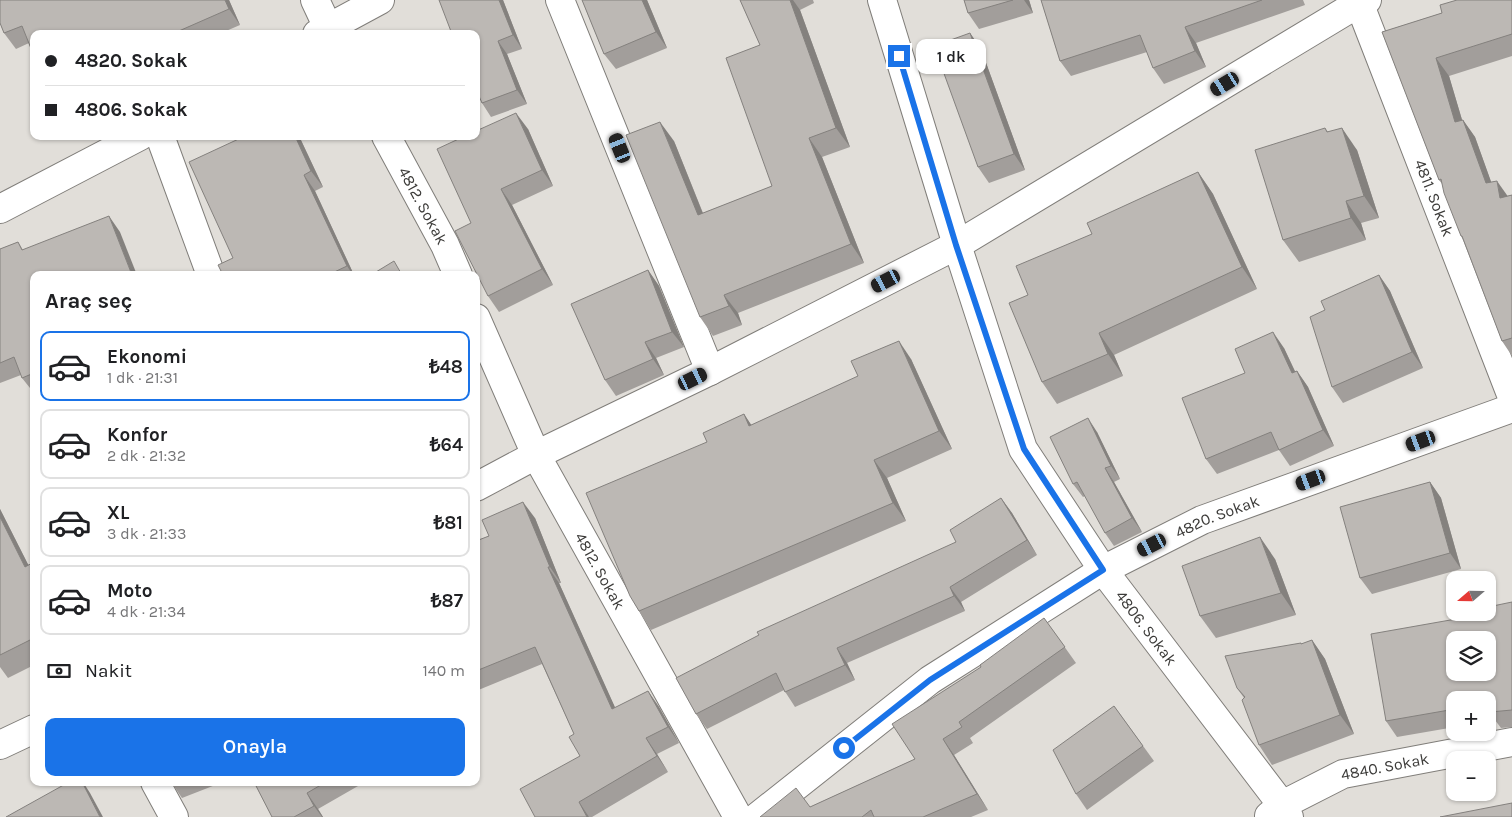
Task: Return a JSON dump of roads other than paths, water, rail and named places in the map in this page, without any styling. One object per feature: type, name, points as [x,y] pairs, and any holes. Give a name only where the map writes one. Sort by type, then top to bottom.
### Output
[{"type":"street","points":[[315,0],[324,30]]},
{"type":"street","points":[[328,30],[380,0]]},
{"type":"street","points":[[560,0],[710,371]]},
{"type":"street","name":"4806. Sokak","points":[[882,0],[956,245],[1024,449],[1103,570],[1280,813]]},
{"type":"street","points":[[480,485],[536,455],[710,371],[956,245],[1362,1]]},
{"type":"street","name":"4811. Sokak","points":[[1362,1],[1512,397]]},
{"type":"street","points":[[0,209],[132,140]]},
{"type":"street","points":[[161,140],[210,271]]},
{"type":"street","name":"4812. Sokak","points":[[388,140],[445,246],[456,271]]},
{"type":"street","name":"4812. Sokak","points":[[480,327],[536,455],[738,817]]},
{"type":"street","name":"4820. Sokak","points":[[757,817],[930,680],[1103,570],[1202,520],[1512,408]]},
{"type":"street","points":[[0,745],[30,731]]},
{"type":"street","name":"4840. Sokak","points":[[1280,813],[1343,774],[1512,742]]},
{"type":"street","points":[[156,786],[174,817]]}]
